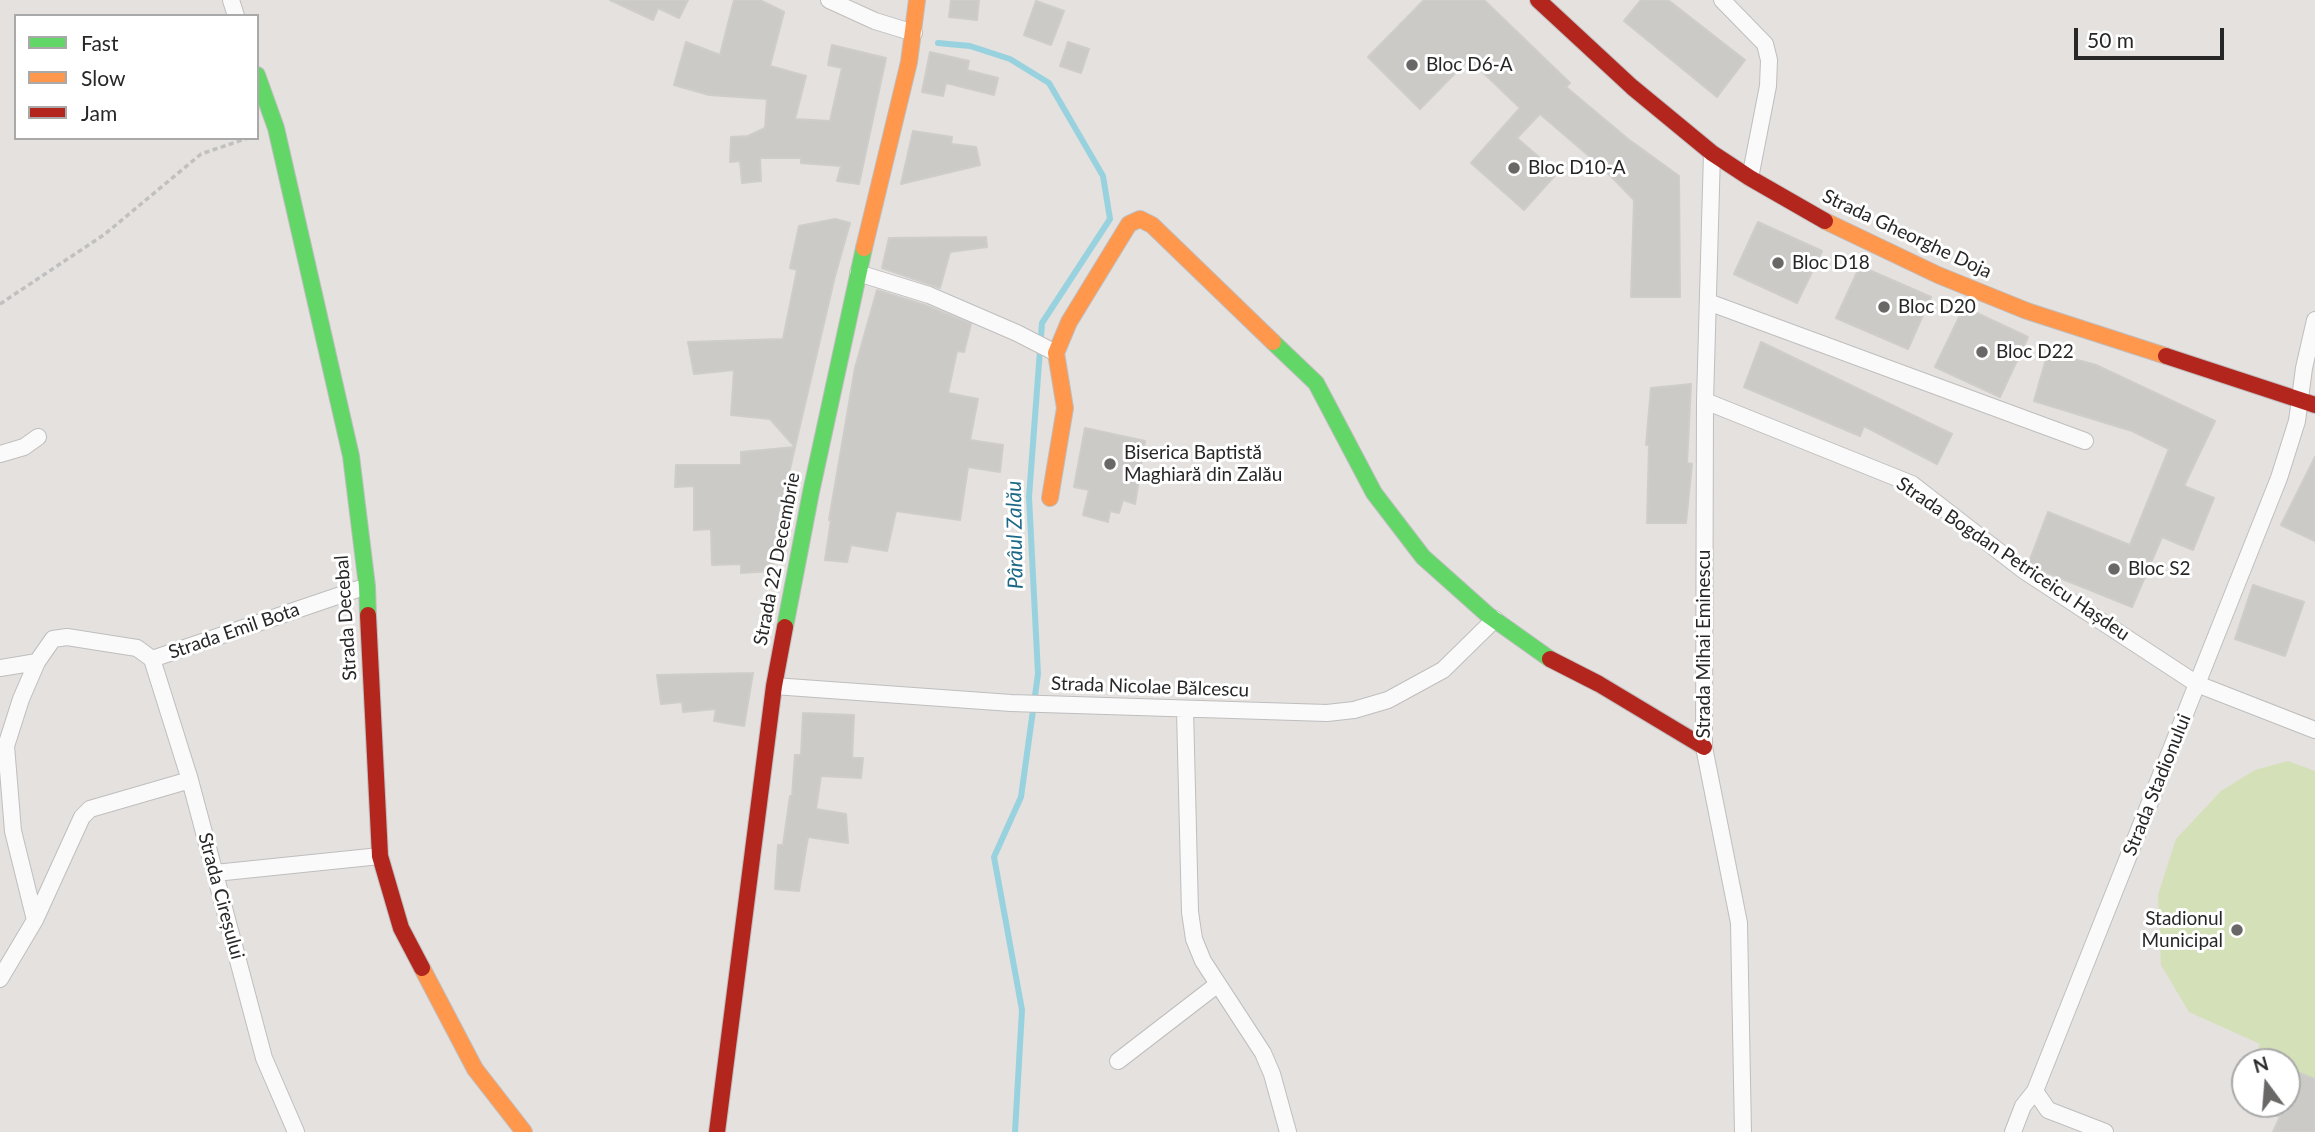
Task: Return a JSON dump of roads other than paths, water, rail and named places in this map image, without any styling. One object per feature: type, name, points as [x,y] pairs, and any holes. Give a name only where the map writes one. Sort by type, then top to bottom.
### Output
[{"type":"street","points":[[830,0],[875,21],[914,33]]},
{"type":"street","name":"Strada 22 Decembrie","points":[[717,1132],[774,686],[811,492],[914,33],[917,0]]},
{"type":"street","name":"Strada Gheorghe Doja","points":[[1538,0],[1632,87],[1712,153],[1838,228],[1951,281],[2027,311],[2308,402]]},
{"type":"street","points":[[1722,0],[1765,44],[1769,61],[1768,86],[1750,178]]},
{"type":"street","name":"Strada Decebal","points":[[259,81],[276,128],[351,456],[367,586],[380,856],[401,928],[475,1069],[524,1132]]},
{"type":"street","name":"Strada Mihai Eminescu","points":[[1712,153],[1705,401],[1704,747],[1739,923],[1743,1132]]},
{"type":"street","points":[[1050,498],[1065,408],[1056,353],[1069,322],[1129,224],[1140,219],[1152,225],[1316,383],[1374,493],[1423,557],[1495,620],[1546,657],[1599,684],[1704,747]]},
{"type":"street","points":[[858,273],[929,295],[1056,353]]},
{"type":"street","points":[[1708,302],[2085,441]]},
{"type":"street","name":"Strada Stadionului","points":[[2013,1132],[2023,1106],[2035,1091],[2280,478],[2308,402],[2304,368],[2315,320]]},
{"type":"street","name":"Strada Bogdan Petriceicu Hașdeu","points":[[1705,401],[1912,484],[2023,570],[2197,684],[2315,730]]},
{"type":"street","points":[[0,454],[24,447],[38,437]]},
{"type":"street","name":"Strada Emil Bota","points":[[35,920],[13,831],[3,746],[37,662],[53,639],[67,637],[136,648],[152,659],[367,586]]},
{"type":"street","name":"Strada Nicolae Bălcescu","points":[[774,686],[1011,703],[1327,713],[1354,710],[1388,700],[1443,670],[1495,620]]},
{"type":"street","name":"Strada Cireșului","points":[[152,659],[190,780],[264,1058],[296,1132]]},
{"type":"street","points":[[0,668],[37,662]]},
{"type":"street","points":[[1185,710],[1190,912],[1194,939],[1203,961],[1263,1053],[1272,1074],[1288,1132]]},
{"type":"street","points":[[0,979],[35,920],[82,817],[90,809],[190,780]]},
{"type":"street","points":[[215,873],[380,856]]},
{"type":"street","points":[[1118,1061],[1218,984]]},
{"type":"street","points":[[2035,1091],[2048,1110],[2105,1132]]},
{"type":"waterway","name":"Pârâul Zalău","points":[[938,43],[970,46],[1010,59],[1049,83],[1103,176],[1110,219],[1042,323],[1029,497],[1038,674],[1021,797],[994,857],[1022,1010],[1015,1132]]},
{"type":"place","name":"Bloc D6-A","points":[[1412,65]]},
{"type":"place","name":"Bloc D10-A","points":[[1514,168]]},
{"type":"place","name":"Bloc D18","points":[[1778,263]]},
{"type":"place","name":"Bloc D20","points":[[1884,307]]},
{"type":"place","name":"Bloc D22","points":[[1982,352]]},
{"type":"place","name":"Biserica Baptistă Maghiară din Zalău","points":[[1110,464]]},
{"type":"place","name":"Bloc S2","points":[[2114,569]]},
{"type":"place","name":"Stadionul Municipal","points":[[2237,930]]}]
